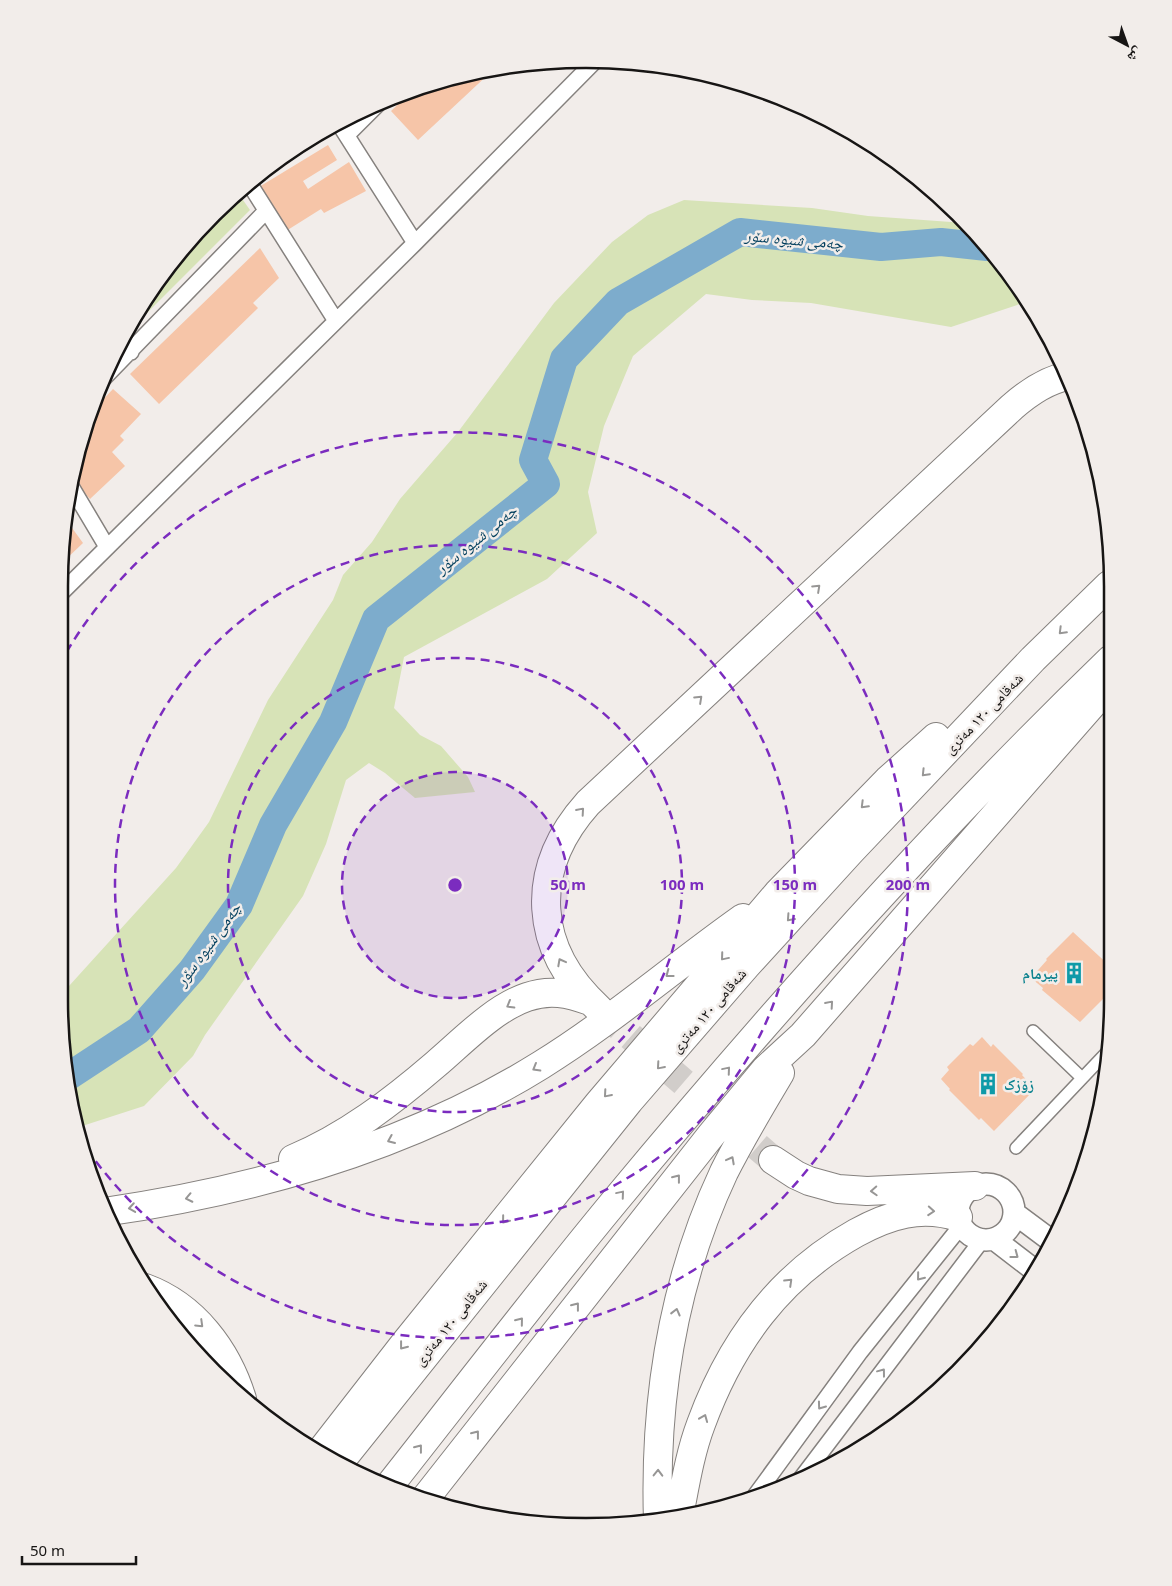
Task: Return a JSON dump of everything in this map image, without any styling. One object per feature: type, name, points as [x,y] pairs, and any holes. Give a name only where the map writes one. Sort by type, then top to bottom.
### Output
[{"type":"highway","points":[[218,1192],[299,1157],[358,1123],[413,1083],[492,1016],[526,997],[557,991],[574,995],[594,1005],[575,985],[560,961],[550,934],[546,912],[547,888],[554,857],[568,828],[577,815],[1012,407],[1043,384],[1061,378]]},
{"type":"highway","name":"شەقامی ١٢٠ مەتری","points":[[343,1458],[629,1101],[746,966],[850,852],[1033,660],[1101,593]]},
{"type":"highway","points":[[325,1447],[599,1103],[778,893],[888,780],[923,750],[957,716],[1033,660]]},
{"type":"highway","points":[[393,1481],[614,1203],[758,1033],[936,836],[1105,665]]},
{"type":"highway","points":[[429,1494],[712,1134],[766,1069],[803,1035],[1105,690]]},
{"type":"highway","points":[[113,1211],[160,1204],[218,1192],[302,1171],[376,1146],[465,1107],[541,1065],[606,1021],[778,893]]},
{"type":"highway","points":[[658,1513],[658,1445],[662,1389],[672,1331],[684,1282],[698,1237],[724,1172],[803,1035]]},
{"type":"highway","points":[[773,1160],[809,1181],[838,1190],[867,1191],[975,1186]]},
{"type":"highway","points":[[680,1510],[688,1471],[701,1425],[716,1389],[738,1346],[758,1316],[790,1281],[842,1241],[895,1216],[915,1211],[940,1212],[959,1221]]},
{"type":"highway","points":[[160,1295],[189,1314],[208,1333],[223,1354],[237,1384]]},
{"type":"main road","points":[[988,1240],[1002,1235],[1008,1229],[1013,1221],[1014,1212],[1010,1197],[998,1186],[982,1184],[975,1186],[962,1196],[958,1209],[959,1221],[970,1235],[988,1240],[1030,1267]]},
{"type":"main road","points":[[1014,1212],[1046,1238]]},
{"type":"street","points":[[67,587],[415,243],[588,68]]},
{"type":"street","points":[[347,136],[365,117]]},
{"type":"street","points":[[342,129],[415,243]]},
{"type":"street","points":[[253,189],[336,321]]},
{"type":"street","points":[[128,344],[266,212]]},
{"type":"street","points":[[76,494],[107,547]]},
{"type":"street","points":[[1033,1031],[1082,1078]]},
{"type":"street","points":[[1016,1148],[1101,1059]]},
{"type":"street","points":[[761,1488],[959,1221]]},
{"type":"street","points":[[810,1467],[988,1240]]},
{"type":"green space","points":[[242,198],[250,210],[144,316],[175,270],[219,219]]},
{"type":"green space","points":[[684,200],[812,208],[868,216],[956,222],[997,270],[1021,304],[951,327],[811,303],[752,300],[706,294],[633,356],[604,426],[588,492],[597,533],[547,579],[404,657],[394,708],[420,735],[441,746],[468,777],[475,792],[415,798],[385,773],[369,763],[346,780],[326,844],[303,896],[205,1035],[193,1056],[144,1106],[83,1126],[72,1068],[67,988],[176,868],[209,822],[268,700],[333,600],[343,575],[372,542],[400,499],[458,432],[554,303],[612,242],[648,215]]},
{"type":"building","points":[[486,77],[418,140],[391,111],[400,102],[419,95]]},
{"type":"building","points":[[328,145],[337,160],[303,181],[308,189],[349,162],[366,191],[324,213],[321,209],[286,231],[259,187]]},
{"type":"building","points":[[260,248],[279,278],[253,303],[258,308],[159,404],[130,374]]},
{"type":"building","points":[[113,389],[141,414],[120,436],[124,440],[112,452],[125,466],[90,499],[77,485],[85,452],[102,400]]},
{"type":"building","points":[[71,527],[83,543],[69,557]]},
{"type":"building","name":"پیرمام","points":[[1073,932],[1105,962],[1105,997],[1080,1022],[1042,990],[1043,988],[1031,978],[1046,959]]},
{"type":"building","name":"زۆزک","points":[[982,1037],[991,1047],[993,1044],[1035,1089],[994,1131],[981,1118],[979,1120],[949,1090],[941,1079],[949,1070],[947,1067],[970,1044],[973,1046]]},
{"type":"waterway","name":"چەمی شیوە سۆر","points":[[73,1073],[139,1030],[192,970],[239,905],[273,825],[333,722],[376,619],[546,484],[533,460],[564,359],[618,302],[740,232],[881,247],[941,242],[978,246]]},
{"type":"tunnel","points":[[599,1009],[773,1160]]},
{"type":"place","name":"پیرمام","points":[[1074,973]]},
{"type":"place","name":"زۆزک","points":[[988,1084]]}]
